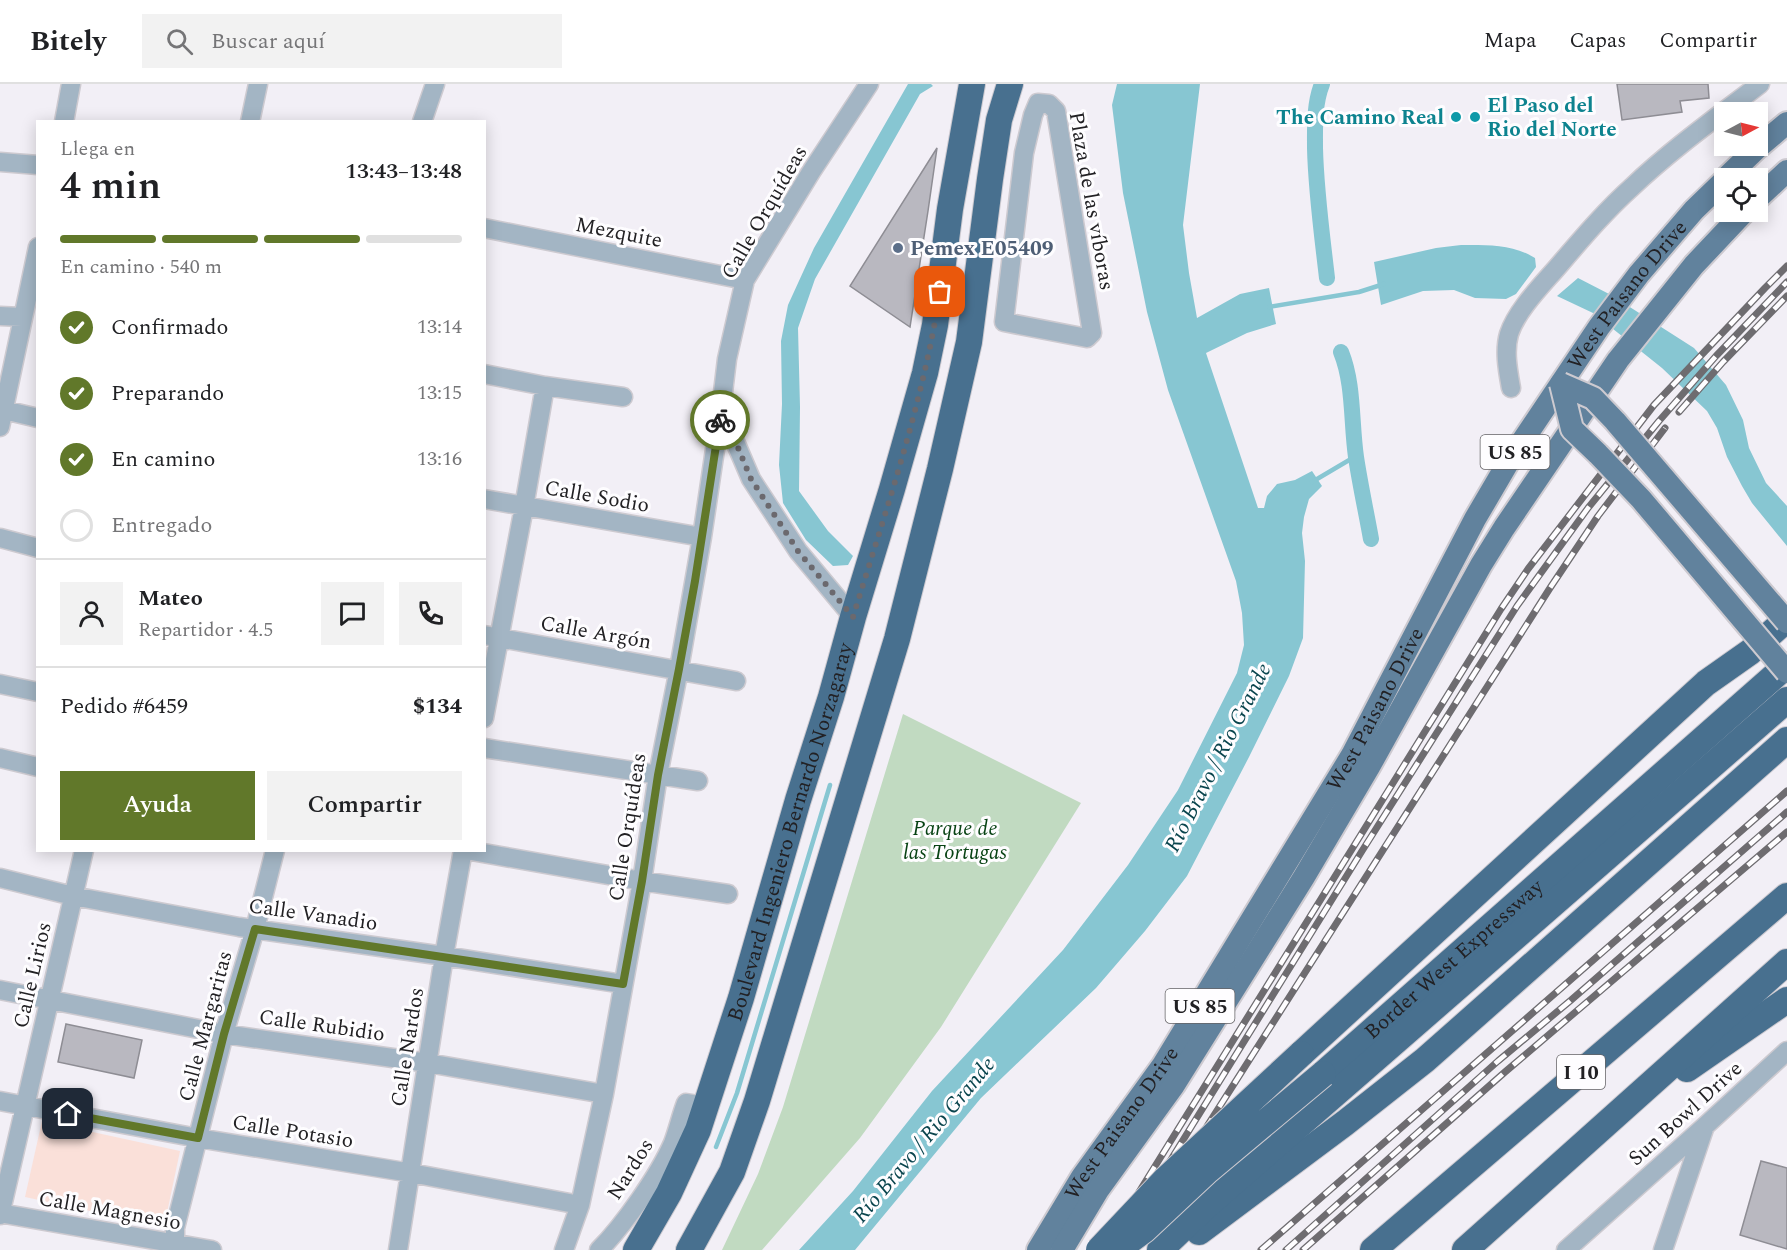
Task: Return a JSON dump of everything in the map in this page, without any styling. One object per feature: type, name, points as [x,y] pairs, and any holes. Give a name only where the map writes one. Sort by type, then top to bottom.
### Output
[{"type":"highway","name":"Boulevard Ingeniero Bernardo Norzagaray","points":[[636,1250],[669,1193],[699,1130],[696,1105],[741,998],[892,489],[925,373],[935,325],[950,209],[972,84]]},
{"type":"highway","points":[[690,1250],[732,1172],[754,1111],[897,639],[954,413],[969,342],[999,120],[1010,84]]},
{"type":"highway","points":[[945,256],[979,262]]},
{"type":"highway","points":[[1099,1250],[1166,1179],[1380,981],[1706,684],[1761,643],[1786,621]]},
{"type":"highway","name":"Border West Expressway","points":[[1160,1250],[1329,1083],[1787,665]]},
{"type":"highway","name":"Border West Expressway","points":[[1117,1250],[1144,1230],[1207,1171],[1329,1083],[1787,700]]},
{"type":"highway","points":[[1174,1250],[1345,1123],[1425,1060],[1787,740]]},
{"type":"highway","name":"I 10","points":[[1374,1249],[1787,896]]},
{"type":"highway","name":"I 10","points":[[1465,1250],[1787,962]]},
{"type":"highway","points":[[1593,1134],[1787,1000]]},
{"type":"main road","name":"West Paisano Drive","points":[[1737,168],[1787,123]]},
{"type":"main road","points":[[1768,189],[1787,171]]},
{"type":"main road","name":"West Paisano Drive","points":[[1062,1250],[1098,1190],[1174,1084],[1304,877],[1474,519],[1509,460],[1599,327],[1639,274],[1694,210],[1714,191]]},
{"type":"main road","name":"West Paisano Drive","points":[[1038,1250],[1082,1177],[1163,1065],[1361,761],[1504,528],[1618,360],[1700,258],[1734,222]]},
{"type":"main road","points":[[1561,384],[1593,399],[1614,421],[1786,621]]},
{"type":"main road","points":[[1561,384],[1572,429],[1641,499],[1787,672]]},
{"type":"street","points":[[64,120],[71,84]]},
{"type":"street","points":[[250,120],[258,84]]},
{"type":"street","points":[[423,120],[435,84]]},
{"type":"street","name":"Calle Orquídeas","points":[[564,1250],[580,1204],[604,1094],[642,881],[658,775],[702,537],[722,409],[727,359],[745,280],[869,84]]},
{"type":"street","points":[[1511,388],[1507,351],[1509,334],[1536,292],[1593,226],[1630,188],[1761,84]]},
{"type":"street","name":"Plaza de las víboras","points":[[1038,103],[1049,104],[1056,111],[1092,333],[1089,338],[1004,322],[1024,153],[1032,115],[1038,103]]},
{"type":"street","points":[[0,162],[36,165]]},
{"type":"street","name":"Mezquite","points":[[486,228],[745,280]]},
{"type":"street","points":[[36,256],[2,418],[36,418]]},
{"type":"street","points":[[0,316],[22,317]]},
{"type":"street","points":[[486,374],[545,386],[623,397]]},
{"type":"street","points":[[486,698],[492,636],[524,507],[545,386]]},
{"type":"street","name":"Calle Orquídeas","points":[[722,409],[751,479],[798,551],[853,617]]},
{"type":"street","name":"Calle Sodio","points":[[486,499],[702,537]]},
{"type":"street","points":[[0,538],[36,547]]},
{"type":"street","name":"Calle Argón","points":[[492,636],[736,681]]},
{"type":"street","points":[[0,684],[36,692]]},
{"type":"street","points":[[486,748],[698,781]]},
{"type":"street","points":[[0,758],[36,767]]},
{"type":"street","name":"Calle Lirios","points":[[0,1214],[84,852]]},
{"type":"street","name":"Calle Margaritas","points":[[175,1247],[175,1228],[224,1034],[255,929],[274,852]]},
{"type":"street","name":"Calle Nardos","points":[[398,1250],[444,956],[464,852]]},
{"type":"street","points":[[475,852],[728,894]]},
{"type":"street","name":"Calle Vanadio","points":[[0,878],[73,896],[255,929],[623,984]]},
{"type":"street","name":"Calle Rubidio","points":[[0,990],[224,1034],[428,1063],[604,1094]]},
{"type":"street","name":"Sun Bowl Drive","points":[[1566,1250],[1787,1051]]},
{"type":"street","name":"Calle Potasio","points":[[0,1101],[198,1138],[580,1204]]},
{"type":"street","name":"Nardos","points":[[599,1250],[625,1219],[654,1177],[696,1105]]},
{"type":"street","points":[[1663,1250],[1704,1127]]},
{"type":"street","name":"Calle Magnesio","points":[[0,1214],[175,1247],[212,1250]]},
{"type":"shaded area","points":[[42,1121],[180,1151],[164,1227],[25,1197]]},
{"type":"green space","name":"Parque de las Tortugas","points":[[903,714],[1081,803],[941,1027],[860,1138],[762,1250],[722,1250],[758,1174],[783,1107]]},
{"type":"water","points":[[908,84],[931,84],[933,86],[920,94],[815,279],[798,328],[799,491],[828,531],[853,556],[848,565],[833,566],[806,540],[783,503],[779,465],[782,404],[781,341],[788,305],[814,248]]},
{"type":"water","name":"Río Bravo / Rio Grande","points":[[1117,84],[1200,84],[1183,225],[1197,318],[1240,294],[1269,288],[1276,324],[1247,333],[1206,353],[1258,508],[1264,508],[1267,496],[1277,484],[1295,480],[1312,471],[1322,486],[1309,499],[1302,533],[1305,561],[1303,638],[1289,676],[1187,876],[1145,931],[1096,988],[981,1098],[855,1250],[799,1250],[853,1191],[932,1091],[1063,950],[1128,865],[1178,790],[1237,673],[1244,645],[1242,613],[1236,581],[1168,390],[1147,312],[1123,193],[1112,105]]},
{"type":"water","points":[[1461,245],[1500,246],[1518,250],[1535,258],[1536,267],[1516,294],[1506,299],[1475,298],[1454,290],[1423,291],[1381,305],[1374,262],[1436,248]]},
{"type":"water","points":[[1578,278],[1611,295],[1694,348],[1726,385],[1743,420],[1749,448],[1766,483],[1787,506],[1787,546],[1752,503],[1727,457],[1717,428],[1707,411],[1662,368],[1593,313],[1557,296]]},
{"type":"building","points":[[1617,84],[1708,84],[1709,98],[1680,101],[1682,112],[1622,120]]},
{"type":"building","name":"Pemex E05409","points":[[937,148],[928,211],[910,327],[850,286]]},
{"type":"building","points":[[66,1024],[142,1040],[134,1078],[58,1062]]},
{"type":"building","points":[[1761,1161],[1787,1168],[1787,1249],[1740,1235]]},
{"type":"waterway","points":[[1322,84],[1316,108],[1315,148],[1327,278]]},
{"type":"waterway","points":[[1269,307],[1359,292],[1384,284]]},
{"type":"waterway","points":[[1341,352],[1348,377],[1356,457],[1371,539]]},
{"type":"waterway","points":[[1312,482],[1356,456]]},
{"type":"waterway","points":[[716,1147],[737,1093],[830,785]]},
{"type":"railway","points":[[1103,1250],[1528,569],[1654,405],[1787,266]]},
{"type":"railway","points":[[1115,1250],[1517,606],[1588,508],[1659,421],[1716,356],[1787,282]]},
{"type":"railway","points":[[1679,412],[1723,362],[1787,296]]},
{"type":"railway","points":[[1131,1250],[1176,1175],[1550,588],[1598,516],[1665,428]]},
{"type":"railway","points":[[1261,1250],[1787,791]]},
{"type":"railway","points":[[1286,1250],[1498,1061],[1787,812]]},
{"type":"railway","points":[[1303,1250],[1505,1072],[1787,832]]},
{"type":"way so far","points":[[720,420],[722,409],[751,479],[798,551],[853,617],[925,373],[940,292]]},
{"type":"place","name":"The Camino Real","points":[[1456,117]]},
{"type":"place","name":"El Paso del Rio del Norte","points":[[1475,117]]},
{"type":"place","name":"Pemex E05409","points":[[898,248]]},
{"type":"route","points":[[68,1114],[198,1138],[224,1034],[255,929],[623,984],[658,775],[695,581],[720,420]]}]
